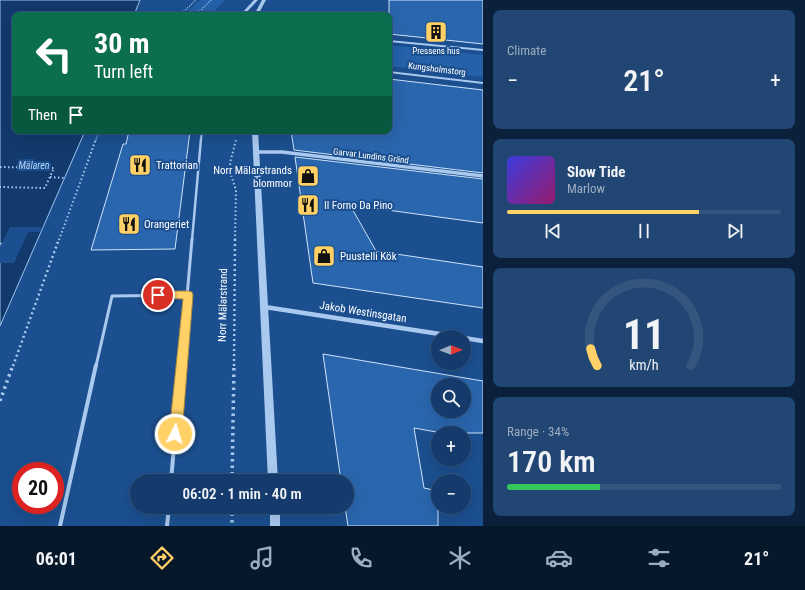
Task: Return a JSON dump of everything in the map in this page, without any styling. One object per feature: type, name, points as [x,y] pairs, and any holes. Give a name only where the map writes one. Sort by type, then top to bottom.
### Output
[{"type":"street","points":[[245,12],[256,0]]},
{"type":"street","points":[[258,12],[264,0]]},
{"type":"street","points":[[392,41],[483,50]]},
{"type":"street","name":"Kungsholmstorg","points":[[392,72],[483,83]]},
{"type":"street","points":[[255,134],[273,474]]},
{"type":"street","name":"Garvar Lundins Gränd","points":[[257,152],[282,152],[483,176]]},
{"type":"street","name":"Jakob Westinsgatan","points":[[265,307],[431,333]]},
{"type":"street","points":[[471,339],[483,341]]},
{"type":"street","points":[[275,514],[276,526]]},
{"type":"lane","points":[[172,474],[202,134]]},
{"type":"lane","points":[[60,526],[112,296],[188,295]]},
{"type":"lane","points":[[167,526],[168,514]]},
{"type":"path","points":[[183,12],[196,0]]},
{"type":"path","points":[[200,12],[211,0]]},
{"type":"path","points":[[0,401],[98,134]]},
{"type":"path","name":"Norr Mälarstrand","points":[[232,474],[236,190],[230,175],[230,158],[236,147],[236,139]]},
{"type":"path","points":[[0,168],[54,168],[45,188],[0,187]]},
{"type":"path","points":[[50,178],[64,178]]},
{"type":"path","points":[[232,514],[232,526]]},
{"type":"shaded area","points":[[200,0],[225,0],[213,12],[187,12]]},
{"type":"shaded area","points":[[392,45],[483,55],[483,77],[392,66]]},
{"type":"water","name":"Mälaren","points":[[0,0],[140,0],[135,12],[12,12],[12,134],[84,134],[0,326]]},
{"type":"pier","points":[[10,227],[43,227],[40,232],[28,232],[14,263],[0,263],[0,247]]},
{"type":"building","points":[[389,0],[483,0],[483,44],[392,34],[392,12],[389,12]]},
{"type":"building","points":[[392,79],[483,90],[483,173],[294,150],[291,134],[392,134]]},
{"type":"building","points":[[128,134],[190,134],[175,249],[91,250],[123,144],[126,144]]},
{"type":"building","points":[[295,157],[483,179],[483,223],[350,205],[376,251],[483,267],[483,308],[313,283]]},
{"type":"building","points":[[323,354],[465,378],[431,378],[431,418],[471,418],[471,379],[483,381],[483,433],[471,433],[471,426],[431,426],[431,431],[414,428],[424,488],[431,490],[431,514],[438,514],[438,526],[348,526],[346,514],[354,514],[354,474],[340,474]]},
{"type":"place","name":"Pressens hus","points":[[436,32]]},
{"type":"place","name":"Trattorian","points":[[140,165]]},
{"type":"place","name":"Norr Mälarstrands blommor","points":[[308,176]]},
{"type":"place","name":"Il Forno Da Pino","points":[[308,205]]},
{"type":"place","name":"Orangeriet","points":[[129,224]]},
{"type":"place","name":"Puustelli Kök","points":[[324,256]]},
{"type":"route","points":[[158,295],[188,295],[175,434]]}]
